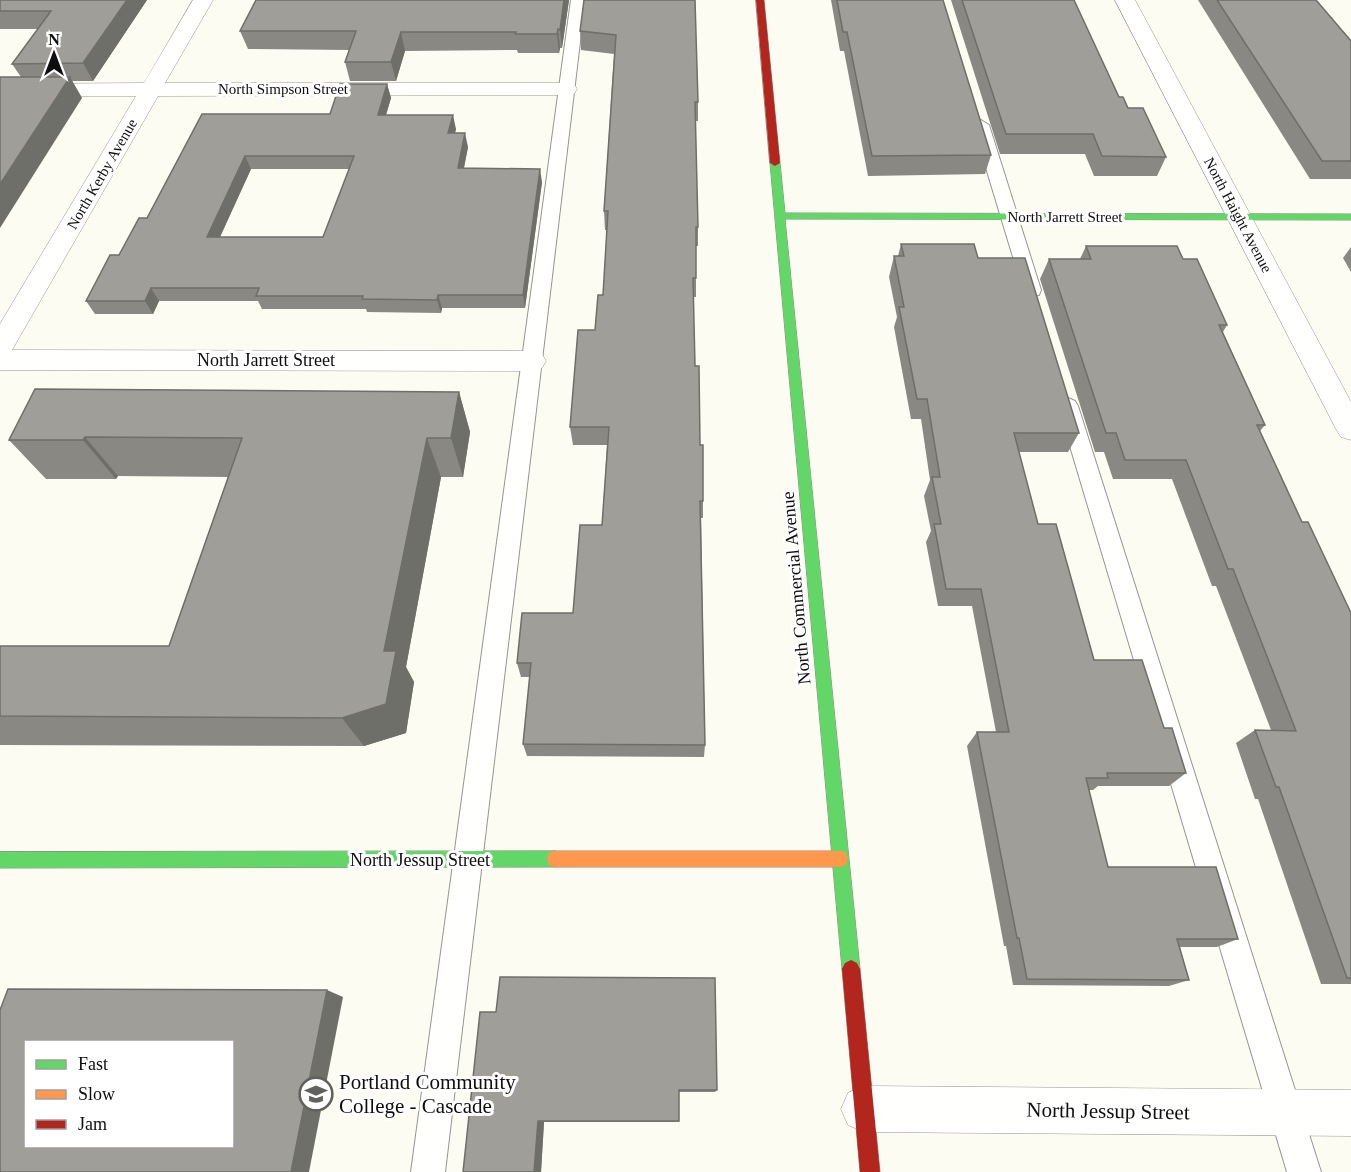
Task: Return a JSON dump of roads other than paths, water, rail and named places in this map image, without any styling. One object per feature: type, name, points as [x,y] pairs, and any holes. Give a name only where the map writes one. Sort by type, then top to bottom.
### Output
[{"type":"street","name":"North Kerby Avenue","points":[[0,347],[203,0]]},
{"type":"street","name":"North Commercial Avenue","points":[[760,0],[870,1172]]},
{"type":"street","name":"North Haight Avenue","points":[[1125,0],[1351,429]]},
{"type":"street","name":"North Simpson Street","points":[[0,90],[566,88]]},
{"type":"street","name":"North Jarrett Street","points":[[780,216],[1351,218]]},
{"type":"street","name":"North Jarrett Street","points":[[0,360],[532,361]]},
{"type":"street","name":"North Jessup Street","points":[[0,860],[840,859]]},
{"type":"street","name":"North Jessup Street","points":[[864,1109],[1351,1113]]},
{"type":"lane","points":[[428,1172],[578,0]]},
{"type":"lane","points":[[974,102],[1037,307]]},
{"type":"lane","points":[[1062,387],[1305,1172]]},
{"type":"place","name":"Portland Community College - Cascade","points":[[316,1094]]}]
